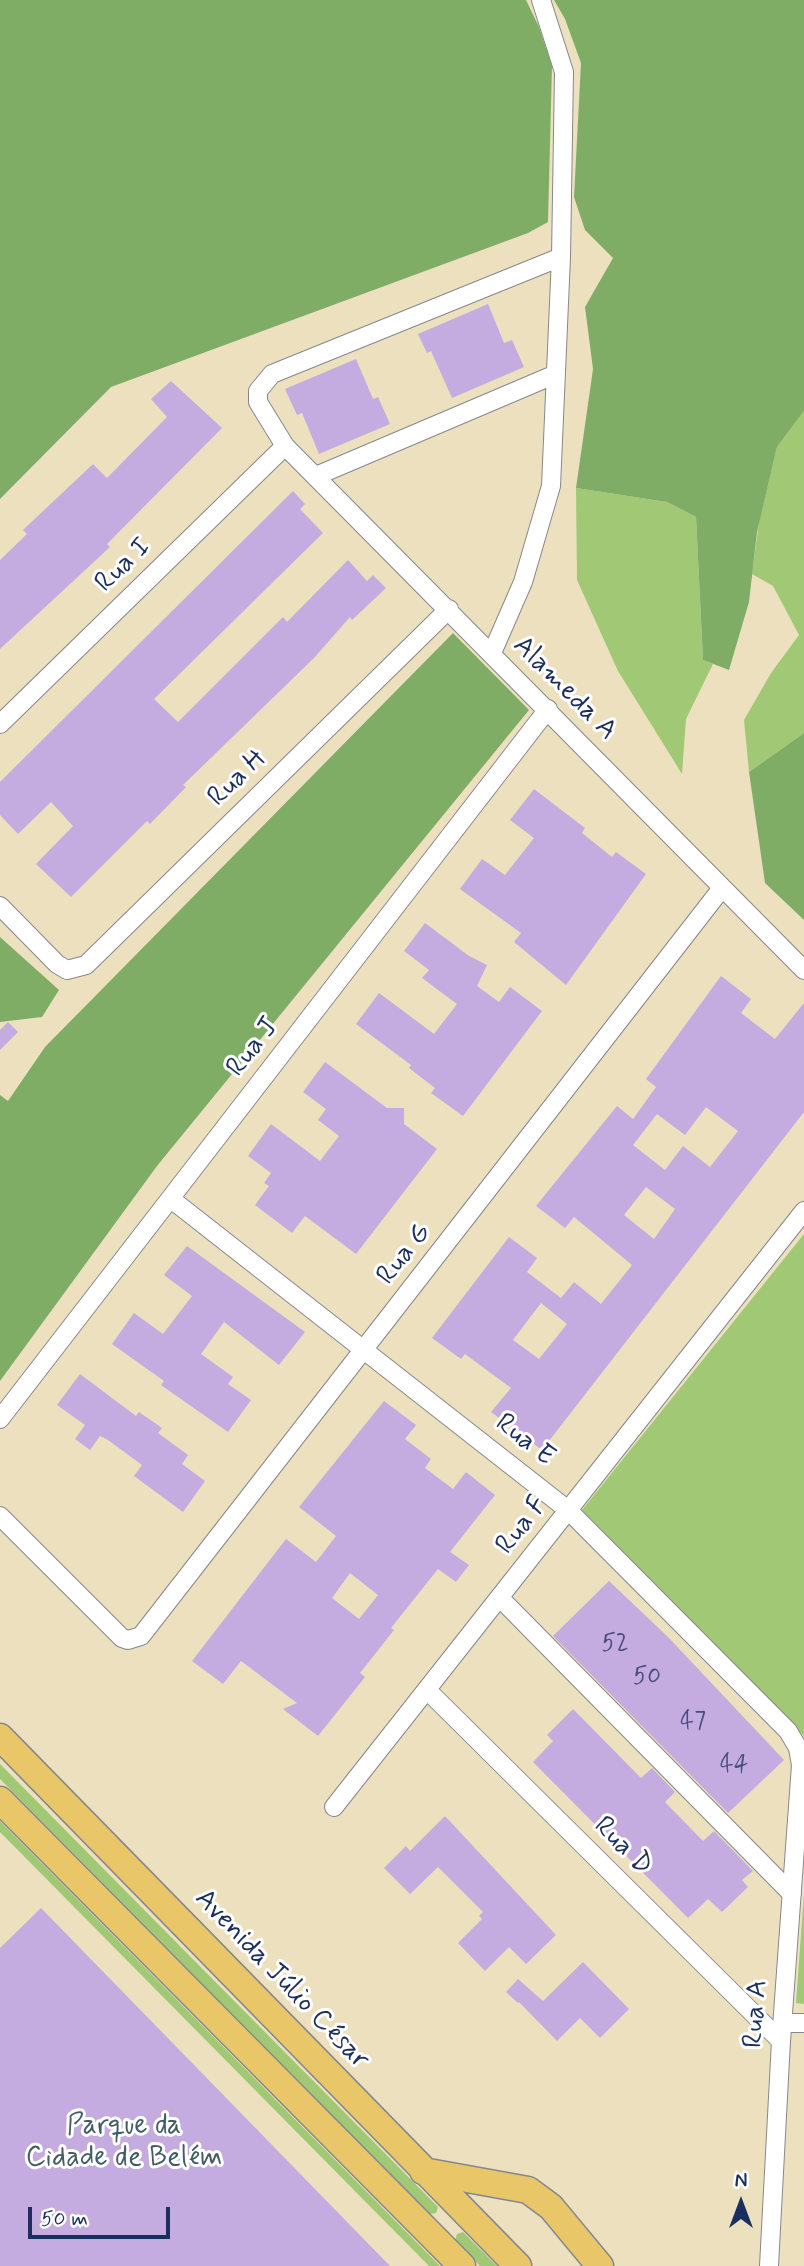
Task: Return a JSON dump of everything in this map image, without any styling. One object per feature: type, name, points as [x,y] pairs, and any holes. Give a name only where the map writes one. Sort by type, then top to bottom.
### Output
[{"type":"main road","name":"Avenida Júlio César","points":[[0,1737],[518,2266]]},
{"type":"main road","points":[[0,1800],[455,2259]]},
{"type":"main road","points":[[423,2171],[528,2190],[551,2207],[600,2266]]},
{"type":"main road","points":[[455,2259],[451,2233],[467,2215],[505,2187]]},
{"type":"street","points":[[492,653],[523,582],[551,486],[562,257],[564,72],[541,0]]},
{"type":"street","name":"Alameda A","points":[[562,257],[272,374],[258,391],[258,401],[285,446],[804,970]]},
{"type":"street","points":[[316,476],[556,374]]},
{"type":"street","name":"Rua I","points":[[0,724],[285,446]]},
{"type":"street","name":"Rua H","points":[[0,906],[57,964],[67,970],[86,965],[449,609]]},
{"type":"street","name":"Rua J","points":[[0,1419],[548,709]]},
{"type":"street","name":"Rua G","points":[[0,1516],[122,1637],[135,1640],[146,1630],[722,888]]},
{"type":"street","name":"Rua E","points":[[171,1199],[366,1348],[568,1510],[788,1731],[798,1748],[801,1766]]},
{"type":"street","name":"Rua F","points":[[334,1807],[804,1211]]},
{"type":"street","points":[[500,1598],[792,1894]]},
{"type":"street","name":"Rua D","points":[[427,1690],[781,2041]]},
{"type":"street","name":"Rua A","points":[[769,2266],[782,2023],[801,1766]]},
{"type":"street","points":[[782,2023],[804,2023]]},
{"type":"green space","points":[[0,0],[526,0],[539,27],[552,66],[548,222],[528,233],[111,387],[0,499]]},
{"type":"green space","points":[[554,0],[804,0],[804,411],[777,447],[757,532],[749,602],[729,670],[703,660],[696,517],[667,502],[576,488],[593,369],[585,307],[613,258],[585,230],[574,197],[581,63],[565,19]]},
{"type":"green space","points":[[804,411],[804,733],[749,772],[744,720],[771,673],[799,635],[773,586],[752,574],[759,522],[777,447]]},
{"type":"green space","points":[[576,488],[667,502],[696,517],[703,660],[713,664],[686,719],[682,774],[618,671],[577,580]]},
{"type":"green space","points":[[453,633],[529,710],[157,1166],[0,1381],[0,1095],[8,1101],[45,1047]]},
{"type":"green space","points":[[804,733],[804,920],[765,883],[749,772]]},
{"type":"green space","points":[[0,937],[59,990],[42,1017],[0,1022]]},
{"type":"green space","points":[[804,1234],[804,1736],[582,1510]]},
{"type":"green space","points":[[0,1764],[438,2207],[436,2213],[430,2214],[0,1779]]},
{"type":"green space","points":[[0,1821],[440,2266],[429,2266],[0,1832]]},
{"type":"green space","points":[[804,1893],[804,2004],[796,2003]]},
{"type":"green space","points":[[463,2232],[497,2266],[480,2266],[455,2241],[457,2234]]},
{"type":"building","points":[[488,304],[504,343],[512,340],[524,367],[452,398],[431,351],[427,353],[418,334]]},
{"type":"building","points":[[356,359],[373,399],[378,397],[390,424],[319,454],[302,413],[297,415],[285,389]]},
{"type":"building","points":[[171,381],[222,428],[107,544],[110,547],[0,649],[0,560],[27,534],[23,530],[93,464],[107,478],[167,417],[151,399]]},
{"type":"building","points":[[293,491],[305,504],[300,509],[323,533],[154,699],[178,722],[283,617],[287,622],[348,560],[367,581],[373,575],[386,588],[352,620],[350,617],[314,658],[183,785],[186,787],[150,824],[147,821],[71,897],[36,864],[73,826],[51,802],[18,834],[0,815],[0,782]]},
{"type":"building","points":[[534,789],[585,828],[582,833],[612,857],[616,852],[646,874],[566,985],[514,942],[521,933],[460,889],[482,859],[505,875],[534,838],[510,820]]},
{"type":"building","points":[[425,923],[469,956],[487,965],[477,986],[499,1002],[510,987],[542,1011],[463,1116],[431,1093],[435,1088],[409,1068],[411,1065],[356,1024],[379,993],[434,1034],[457,1004],[422,978],[429,970],[404,951]]},
{"type":"building","points":[[721,976],[751,999],[741,1013],[775,1039],[804,1003],[804,1112],[542,1450],[491,1412],[511,1388],[465,1354],[461,1359],[432,1338],[509,1237],[537,1258],[527,1272],[561,1298],[574,1282],[601,1304],[632,1265],[574,1217],[565,1228],[536,1206],[617,1106],[633,1119],[656,1087],[646,1079]],"holes":[[[706,1107],[738,1131],[710,1167],[683,1146],[665,1170],[633,1145],[657,1114],[685,1135]],[[646,1187],[675,1209],[654,1239],[624,1215]],[[541,1303],[567,1324],[539,1359],[513,1340]]]},
{"type":"building","points":[[8,1022],[18,1032],[0,1050],[0,1030]]},
{"type":"building","points":[[325,1062],[387,1108],[404,1108],[404,1124],[437,1149],[356,1254],[305,1216],[292,1233],[255,1205],[269,1186],[264,1183],[271,1173],[248,1156],[271,1124],[320,1161],[339,1136],[318,1120],[326,1109],[303,1092]]},
{"type":"building","points":[[187,1246],[305,1332],[279,1365],[224,1322],[201,1354],[233,1377],[228,1384],[251,1400],[228,1432],[161,1385],[164,1381],[112,1344],[134,1313],[163,1334],[192,1296],[164,1275]]},
{"type":"building","points":[[80,1374],[136,1416],[139,1412],[162,1428],[158,1433],[188,1455],[182,1464],[205,1481],[183,1512],[134,1476],[142,1465],[108,1440],[100,1436],[90,1450],[75,1439],[85,1425],[57,1405]]},
{"type":"building","points":[[384,1401],[416,1425],[405,1439],[431,1459],[425,1468],[453,1489],[466,1472],[495,1495],[450,1552],[469,1565],[456,1582],[438,1569],[391,1628],[394,1630],[360,1673],[365,1677],[318,1736],[283,1709],[297,1703],[241,1661],[223,1684],[192,1661],[286,1539],[316,1562],[336,1536],[299,1507]],"holes":[[[350,1573],[378,1595],[359,1619],[332,1598]]]},
{"type":"building","points":[[609,1581],[668,1637],[784,1760],[728,1813],[553,1636]]},
{"type":"building","points":[[573,1709],[641,1778],[652,1768],[675,1792],[665,1802],[703,1841],[714,1831],[753,1871],[742,1880],[748,1887],[722,1912],[708,1899],[688,1918],[533,1762],[553,1741],[547,1735]]},
{"type":"building","points":[[445,1816],[556,1935],[526,1964],[509,1947],[485,1971],[458,1943],[482,1919],[479,1916],[483,1912],[438,1867],[410,1894],[384,1868],[406,1846],[410,1851]]},
{"type":"building","name":"Parque da Cidade de Belém","points":[[41,1908],[390,2266],[0,2266],[0,1948]]},
{"type":"building","points":[[583,1962],[629,2009],[600,2038],[580,2018],[557,2041],[506,1992],[518,1979],[543,2001]]}]
